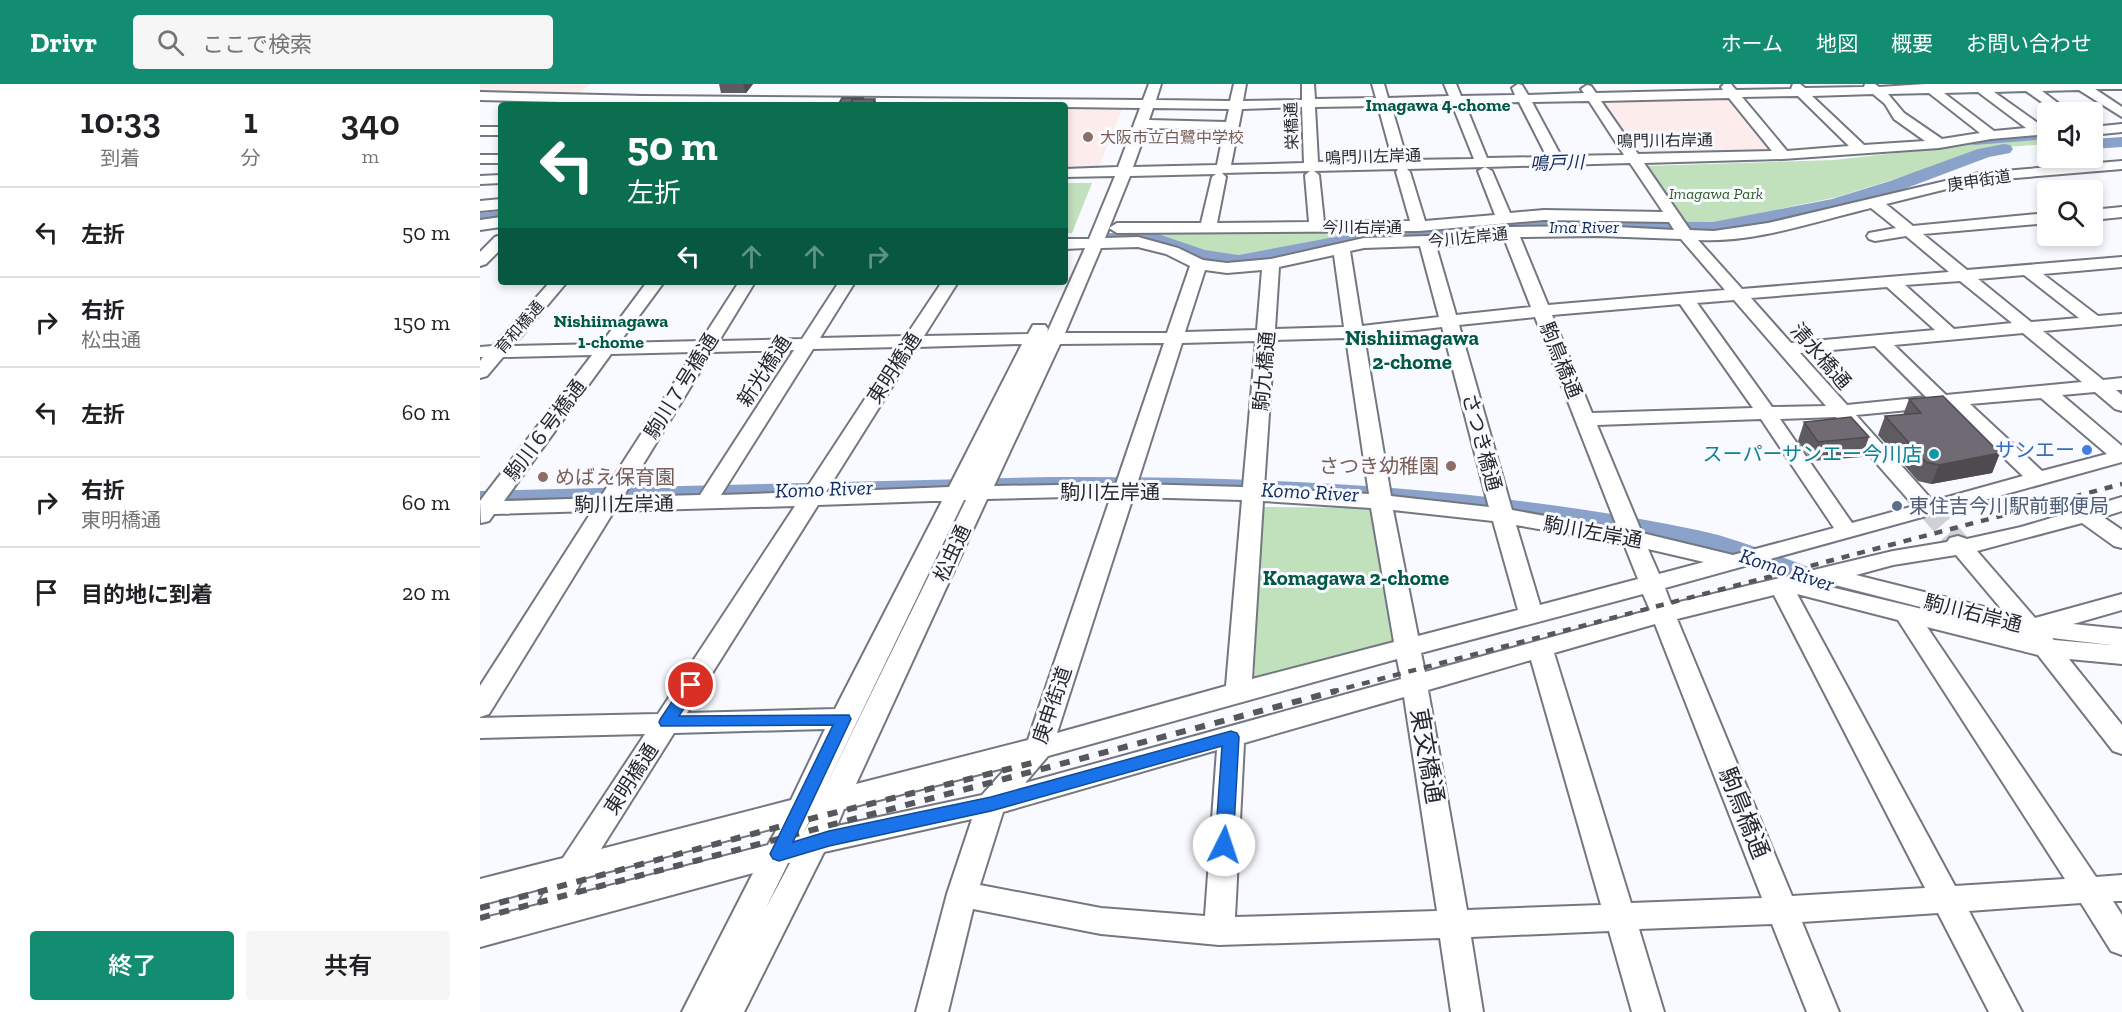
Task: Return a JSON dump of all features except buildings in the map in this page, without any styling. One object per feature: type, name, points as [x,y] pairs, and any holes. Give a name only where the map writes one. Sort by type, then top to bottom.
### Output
[{"type":"street","points":[[578,98],[594,84]]},
{"type":"street","points":[[640,102],[659,84]]},
{"type":"street","points":[[708,100],[722,84]]},
{"type":"street","name":"松虫通","points":[[1116,176],[1139,131],[1143,84]]},
{"type":"street","name":"松虫通","points":[[727,1012],[762,948],[836,800],[970,488],[1092,236],[1143,102],[1155,84]]},
{"type":"street","points":[[1208,227],[1240,84]]},
{"type":"street","name":"栄橋通","points":[[1308,84],[1311,171],[1317,227]]},
{"type":"street","name":"さつき橋通","points":[[1378,84],[1532,616]]},
{"type":"street","name":"駒鳥橋通","points":[[1450,84],[1784,910],[1823,1012]]},
{"type":"street","points":[[1516,84],[1556,161]]},
{"type":"street","name":"清水橋通","points":[[1584,84],[1679,228],[1928,508]]},
{"type":"street","points":[[2080,85],[2122,113]]},
{"type":"street","points":[[798,102],[856,99],[1052,97],[1235,105],[1593,98],[1728,89],[2122,85]]},
{"type":"street","points":[[1978,86],[2037,126]]},
{"type":"street","points":[[2027,86],[2050,102]]},
{"type":"street","points":[[1929,87],[1991,135]]},
{"type":"street","points":[[1797,88],[1860,149]]},
{"type":"street","points":[[1871,88],[1890,102],[1899,116],[1938,144]]},
{"type":"street","points":[[1728,89],[1783,156]]},
{"type":"street","points":[[780,102],[791,91]]},
{"type":"street","points":[[482,97],[578,98],[640,102],[708,100],[755,102]]},
{"type":"street","points":[[1139,131],[1231,126]]},
{"type":"street","points":[[2103,130],[2122,128]]},
{"type":"street","points":[[480,132],[498,131]]},
{"type":"street","points":[[1139,131],[1189,139]]},
{"type":"street","name":"鳴門川右岸通","points":[[1483,167],[1556,161],[1636,163],[1783,156],[1938,144],[2037,131]]},
{"type":"street","points":[[480,159],[498,159]]},
{"type":"street","name":"鳴門川左岸通","points":[[1116,176],[1636,163]]},
{"type":"street","name":"庚申街道","points":[[1874,202],[1979,177],[2122,165]]},
{"type":"street","points":[[1068,173],[1116,176]]},
{"type":"street","points":[[480,180],[498,179]]},
{"type":"street","points":[[1874,202],[2122,405]]},
{"type":"street","name":"今川左岸通","points":[[1068,243],[1092,236],[1138,242],[1172,250],[1199,264],[1227,268],[1271,264],[1341,248],[1423,234],[1460,240],[1507,225],[1598,231],[1679,228],[1735,234],[1874,202]]},
{"type":"street","points":[[480,206],[498,204]]},
{"type":"street","points":[[2103,214],[2122,212]]},
{"type":"street","points":[[1507,225],[1544,215],[1679,228]]},
{"type":"street","points":[[1875,236],[1910,230],[2037,219]]},
{"type":"street","points":[[480,225],[498,222]]},
{"type":"street","name":"今川右岸通","points":[[1092,236],[1208,227],[1317,227],[1423,234]]},
{"type":"street","name":"松虫通","points":[[1068,272],[1092,236]]},
{"type":"street","points":[[480,261],[498,243]]},
{"type":"street","name":"東交橋通","points":[[1341,248],[1380,496],[1431,775],[1467,1012]]},
{"type":"street","points":[[489,351],[1043,338],[1177,338],[1354,332],[1541,311],[2122,262]]},
{"type":"street","name":"庚申街道","points":[[932,1012],[962,894],[991,804],[1039,748],[1177,338],[1199,264]]},
{"type":"street","name":"駒九橋通","points":[[1238,692],[1271,264]]},
{"type":"street","points":[[2028,270],[2094,321]]},
{"type":"street","points":[[1891,282],[1950,334]]},
{"type":"street","name":"育和橋通","points":[[480,372],[489,351],[556,285]]},
{"type":"street","name":"駒川６号橋通","points":[[487,506],[654,285]]},
{"type":"street","name":"駒川７号橋通","points":[[480,707],[745,285]]},
{"type":"street","name":"新光橋通","points":[[711,495],[846,285]]},
{"type":"street","name":"東明橋通","points":[[549,913],[573,868],[948,285]]},
{"type":"street","name":"松虫通","points":[[1043,338],[1062,285]]},
{"type":"street","points":[[1684,299],[1767,414],[1847,531]]},
{"type":"street","points":[[1785,349],[2122,319]]},
{"type":"street","points":[[1879,340],[2038,479]]},
{"type":"street","points":[[1584,419],[1840,411],[2122,384]]},
{"type":"street","points":[[2045,391],[2122,456]]},
{"type":"street","points":[[480,891],[1039,748],[1238,692],[1532,616],[2122,456]]},
{"type":"street","name":"駒川左岸通","points":[[487,506],[611,498],[1127,482],[1254,487],[1380,496],[1500,510],[1630,531],[1748,558]]},
{"type":"street","name":"松虫通","points":[[698,1012],[779,854],[843,719],[970,488]]},
{"type":"street","points":[[480,933],[813,843],[991,804],[1663,614],[1893,558],[1960,545],[2086,515],[2122,504]]},
{"type":"street","points":[[2086,515],[2122,540]]},
{"type":"street","points":[[1960,545],[2038,637],[2122,744]]},
{"type":"street","name":"駒川右岸通","points":[[1825,575],[2038,637],[2122,638]]},
{"type":"street","points":[[1793,583],[1807,589],[1907,615],[2038,637],[2122,655]]},
{"type":"street","points":[[1793,583],[1945,898],[2006,1012]]},
{"type":"street","points":[[2038,637],[2122,602]]},
{"type":"street","points":[[1907,615],[2122,941]]},
{"type":"street","points":[[1541,650],[1648,1012]]},
{"type":"street","points":[[480,728],[843,719]]},
{"type":"street","points":[[1219,931],[1231,737]]},
{"type":"street","points":[[962,894],[1101,921],[1219,931],[1364,928],[1784,910],[2122,888]]},
{"type":"shaded area","points":[[480,84],[590,84],[578,95],[480,95]]},
{"type":"shaded area","points":[[1729,97],[1777,151],[1637,155],[1599,99]]},
{"type":"shaded area","name":"大阪市立白鷺中学校","points":[[1068,105],[1124,105],[1098,169],[1068,170]]},
{"type":"green space","name":"Imagawa Park","points":[[2037,137],[2037,145],[1994,148],[1837,197],[1712,223],[1684,225],[1646,166],[1834,160]]},
{"type":"green space","points":[[1068,183],[1092,183],[1072,233],[1068,233]]},
{"type":"green space","points":[[1419,229],[1420,233],[1360,234],[1231,256],[1208,253],[1144,233]]},
{"type":"green space","points":[[1263,507],[1378,508],[1408,641],[1254,681]]},
{"type":"waterway","name":"鳴戸川","points":[[1975,140],[2037,135]]},
{"type":"waterway","name":"Ima River","points":[[2103,143],[2122,142]]},
{"type":"waterway","name":"Ima River","points":[[1116,237],[1155,239],[1198,255],[1219,260],[1238,261],[1340,242],[1374,238],[1446,236],[1512,227],[1713,228],[1835,204],[1897,185],[1984,153],[2004,149]]},
{"type":"waterway","name":"Ima River","points":[[480,219],[498,217]]},
{"type":"waterway","name":"Komo River","points":[[480,499],[1109,485],[1283,488],[1387,495],[1491,506],[1697,539],[1724,546],[1830,585],[1981,624]]},
{"type":"tunnel","points":[[1928,508],[1958,543]]},
{"type":"railway","points":[[1331,692],[2122,484]]},
{"type":"railway","points":[[480,918],[1336,691]]},
{"type":"railway","points":[[480,908],[782,826],[1040,761]]},
{"type":"place","name":"大阪市立白鷺中学校","points":[[1088,137]]},
{"type":"place","name":"サンエー","points":[[2087,450]]},
{"type":"place","name":"スーパーサンエー今川店","points":[[1934,454]]},
{"type":"place","name":"さつき幼稚園","points":[[1451,466]]},
{"type":"place","name":"めばえ保育園","points":[[543,477]]},
{"type":"place","name":"東住吉今川駅前郵便局","points":[[1897,506]]},
{"type":"district","name":"Imagawa 4-chome","points":[[1438,105]]},
{"type":"district","name":"Nishiimagawa 1-chome","points":[[611,331]]},
{"type":"district","name":"Nishiimagawa 2-chome","points":[[1412,350]]},
{"type":"district","name":"Komagawa 2-chome","points":[[1356,578]]},
{"type":"route","points":[[691,685],[667,722],[843,719],[779,854],[829,839],[991,804],[1231,737],[1224,845]]}]
